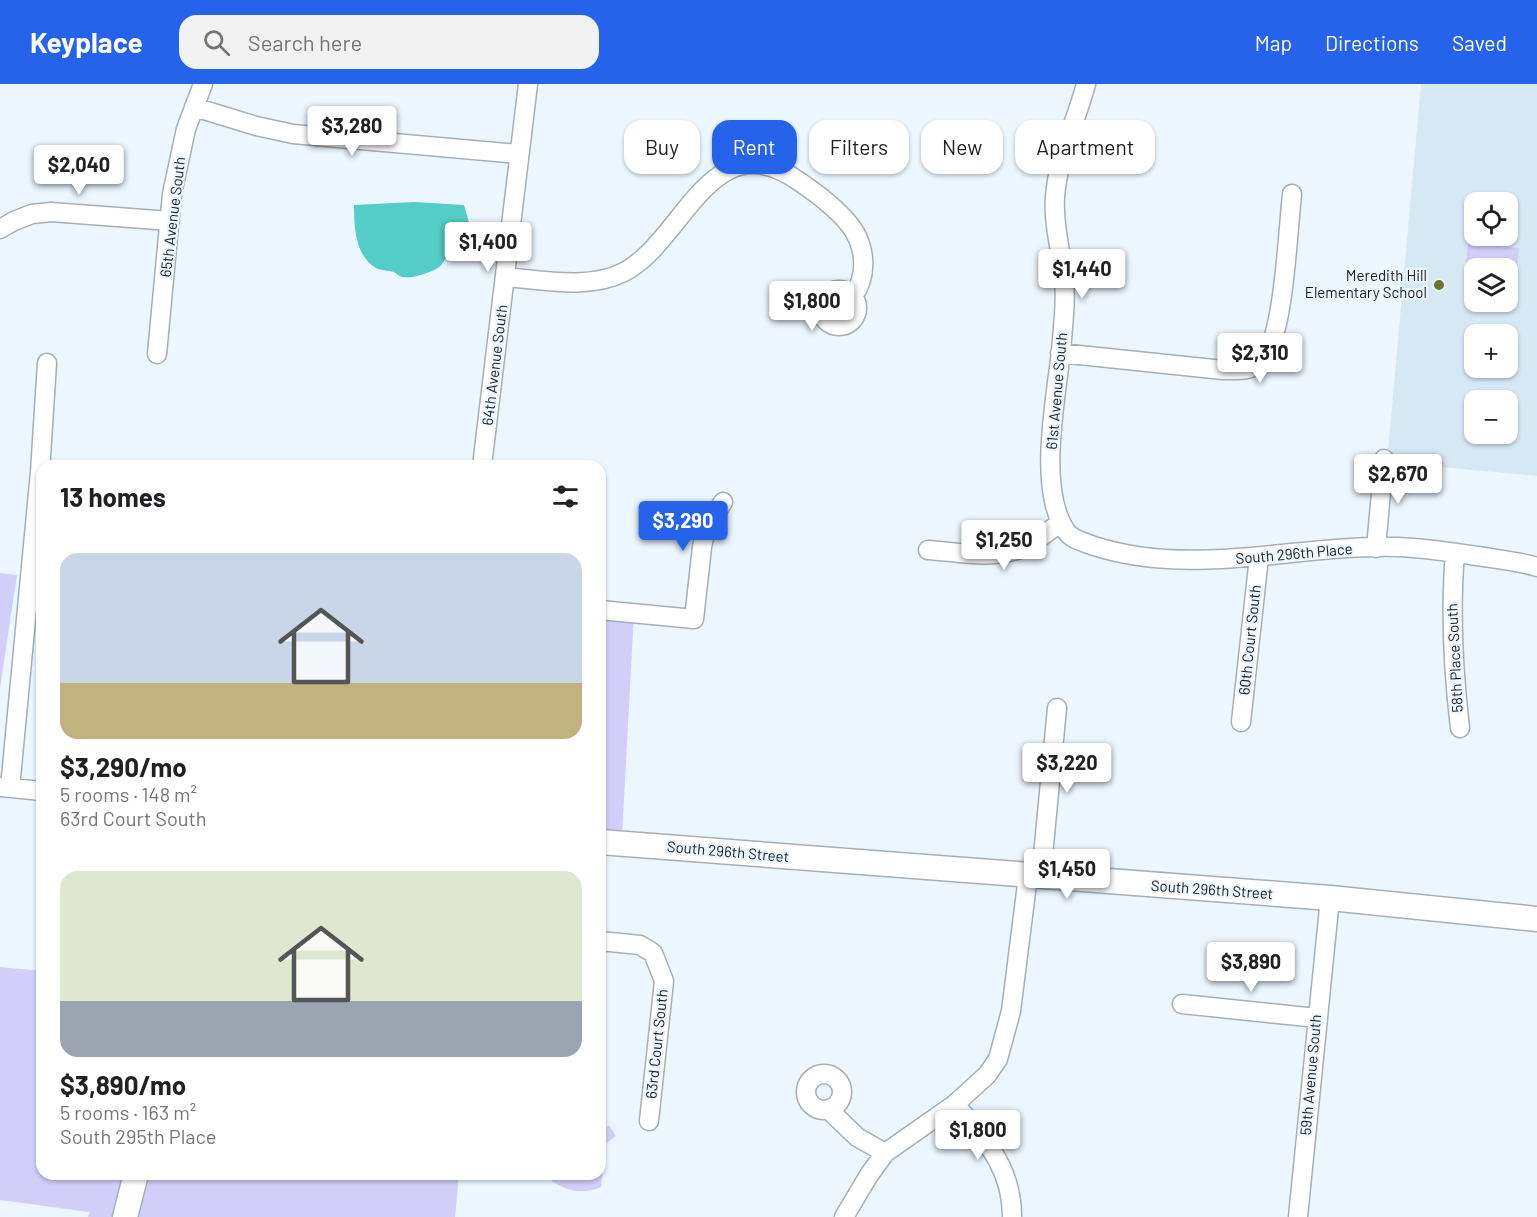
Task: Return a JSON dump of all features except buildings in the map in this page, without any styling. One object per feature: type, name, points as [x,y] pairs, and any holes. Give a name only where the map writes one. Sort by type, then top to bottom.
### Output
[{"type":"street","name":"65th Avenue South","points":[[157,354],[178,163],[186,129],[203,84]]},
{"type":"street","name":"64th Avenue South","points":[[483,460],[528,84]]},
{"type":"street","name":"61st Avenue South","points":[[1061,522],[1055,506],[1050,476],[1064,306],[1064,278],[1056,225],[1055,192],[1063,149],[1086,84]]},
{"type":"street","points":[[194,107],[256,126],[293,134],[519,154]]},
{"type":"street","points":[[506,277],[587,282],[621,273],[637,264],[651,252],[695,197],[713,180],[739,167],[761,164],[776,168],[797,180],[845,219],[853,230],[862,248],[864,260],[861,282],[853,296]]},
{"type":"street","points":[[1060,353],[1223,370],[1247,369],[1260,364],[1268,354],[1275,332],[1292,194]]},
{"type":"street","points":[[0,229],[14,220],[32,214],[51,212],[170,221]]},
{"type":"street","points":[[41,460],[47,363]]},
{"type":"street","points":[[1376,548],[1384,459]]},
{"type":"street","points":[[606,611],[694,618],[706,529],[723,502]]},
{"type":"street","points":[[36,508],[5,787],[36,790]]},
{"type":"street","points":[[928,550],[984,554],[1010,552],[1028,545],[1061,522]]},
{"type":"street","name":"South 296th Place","points":[[1061,522],[1067,533],[1078,540],[1107,550],[1161,558],[1210,560],[1259,557],[1306,550],[1398,547],[1519,562],[1537,567]]},
{"type":"street","name":"58th Place South","points":[[1455,553],[1451,629],[1460,728]]},
{"type":"street","name":"60th Court South","points":[[1241,722],[1259,557]]},
{"type":"street","points":[[844,1217],[885,1153],[955,1104],[987,1075],[998,1059],[1011,1011],[1035,877],[1057,708]]},
{"type":"street","name":"South 296th Street","points":[[606,842],[1330,898],[1537,919]]},
{"type":"street","name":"59th Avenue South","points":[[1298,1217],[1330,898]]},
{"type":"street","name":"63rd Court South","points":[[606,941],[640,945],[653,953],[664,981],[649,1121]]},
{"type":"street","points":[[1182,1004],[1317,1018]]},
{"type":"street","points":[[955,1104],[994,1152],[1007,1178],[1012,1217]]},
{"type":"street","points":[[828,1109],[857,1137],[885,1153]]},
{"type":"street","points":[[125,1217],[134,1180]]},
{"type":"shaded area","name":"Meredith Hill Elementary School","points":[[1421,84],[1537,84],[1537,476],[1387,462]]},
{"type":"shaded area","points":[[414,202],[464,205],[471,233],[467,254],[462,260],[449,255],[438,268],[411,277],[402,277],[394,272],[376,268],[364,256],[357,240],[354,205]]},
{"type":"shaded area","points":[[1468,246],[1519,248],[1518,258],[1466,258]]},
{"type":"shaded area","points":[[0,573],[17,575],[0,688]]},
{"type":"shaded area","points":[[606,611],[634,613],[621,855],[606,854]]},
{"type":"shaded area","points":[[0,967],[36,970],[36,1180],[459,1180],[455,1217],[88,1217],[89,1212],[0,1200]]},
{"type":"shaded area","points":[[609,1125],[616,1136],[606,1143],[606,1127]]},
{"type":"shaded area","points":[[551,1180],[602,1180],[601,1187],[586,1191],[572,1190]]},
{"type":"place","name":"Meredith Hill Elementary School","points":[[1439,285]]}]
